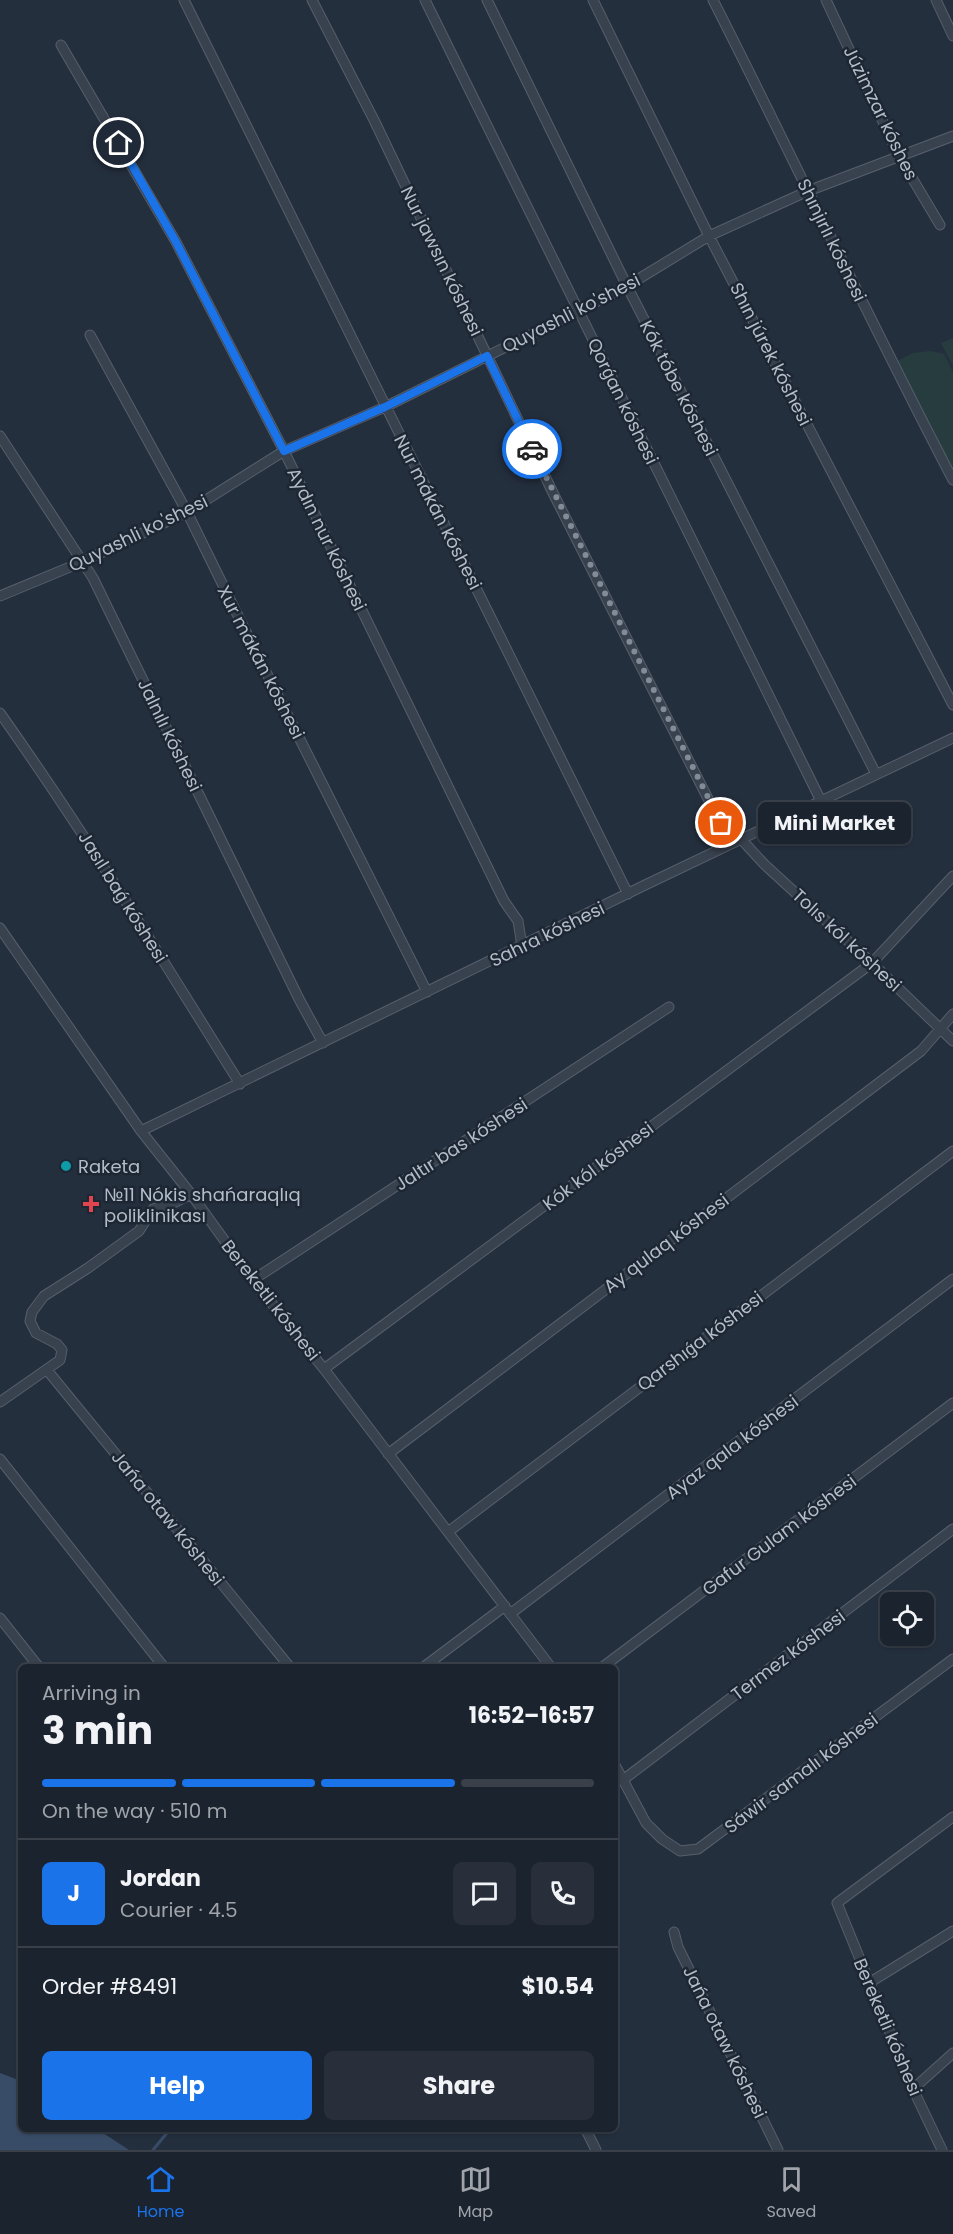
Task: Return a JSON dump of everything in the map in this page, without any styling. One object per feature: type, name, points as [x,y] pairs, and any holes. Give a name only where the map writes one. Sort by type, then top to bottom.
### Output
[{"type":"street","name":"Nur mákán kóshesi","points":[[184,0],[628,894]]},
{"type":"street","name":"Nur jawsın kóshesi","points":[[312,0],[374,120],[554,495],[731,844]]},
{"type":"street","name":"Qorǵan kóshesi","points":[[425,0],[821,801]]},
{"type":"street","name":"Kók tóbe kóshesi","points":[[487,0],[627,286],[876,774]]},
{"type":"street","name":"Shın júrek kóshesi","points":[[593,0],[709,236],[953,705]]},
{"type":"street","name":"Shınjırlı kóshesi","points":[[713,0],[887,355],[953,480]]},
{"type":"street","name":"Júzimzar kóshes","points":[[826,0],[899,156],[940,225]]},
{"type":"street","points":[[936,0],[953,36]]},
{"type":"street","name":"Aydın nur kóshesi","points":[[61,45],[176,242],[284,451],[504,901],[518,921],[522,946]]},
{"type":"street","name":"Quyashli ko'shesi","points":[[0,597],[82,562],[187,512],[284,451],[385,407],[578,312],[627,286],[709,236],[808,191],[953,136]]},
{"type":"street","name":"Xur mákán kóshesi","points":[[90,335],[187,512],[427,992]]},
{"type":"street","name":"Jalnılı kóshesi","points":[[0,436],[93,578],[299,999],[323,1043]]},
{"type":"street","name":"Jasıl baǵ kóshesi","points":[[0,712],[124,897],[240,1084]]},
{"type":"street","name":"Sahra kóshesi","points":[[141,1131],[953,738]]},
{"type":"street","name":"Tolıs kól kóshesi","points":[[741,839],[764,864],[953,1041]]},
{"type":"street","name":"Kók kól kóshesi","points":[[324,1369],[872,963],[953,876]]},
{"type":"street","name":"Bereketli kóshesi","points":[[0,928],[141,1131],[548,1664]]},
{"type":"street","name":"Jaltır bas kóshesi","points":[[254,1281],[669,1007]]},
{"type":"street","name":"Ay qulaq kóshesi","points":[[388,1454],[921,1051],[953,1014]]},
{"type":"street","name":"Qarshıǵa kóshesi","points":[[448,1532],[953,1151]]},
{"type":"street","points":[[0,1402],[60,1360],[62,1350],[57,1344],[36,1333],[30,1321],[32,1312],[44,1296],[88,1268],[138,1231],[153,1209],[176,1202],[191,1194]]},
{"type":"street","name":"Ayaz qala kóshesi","points":[[428,1664],[507,1610],[953,1279]]},
{"type":"street","name":"Jańa otaw kóshesi","points":[[47,1370],[287,1664]]},
{"type":"street","name":"Gafur Gulam kóshesi","points":[[607,1664],[953,1403]]},
{"type":"street","points":[[0,1459],[161,1664]]},
{"type":"street","name":"Termez kóshesi","points":[[623,1780],[953,1529]]},
{"type":"street","points":[[0,1617],[36,1664]]},
{"type":"street","name":"Sáwir samalı kóshesi","points":[[623,1780],[646,1823],[662,1839],[680,1851],[698,1850],[953,1659]]},
{"type":"street","points":[[618,1771],[623,1780]]},
{"type":"street","name":"Bereketli kóshesi","points":[[942,2150],[914,2089],[837,1903],[953,1817]]},
{"type":"street","points":[[869,1983],[953,1931]]},
{"type":"street","name":"Jańa otaw kóshesi","points":[[674,1932],[678,1947],[778,2150]]},
{"type":"street","points":[[914,2089],[953,2053]]},
{"type":"street","points":[[587,2132],[596,2150]]},
{"type":"green space","points":[[953,338],[953,366],[941,343]]},
{"type":"green space","points":[[931,351],[944,354],[953,372],[953,470],[895,362],[913,353]]},
{"type":"water","points":[[0,2073],[18,2080],[18,2132],[102,2132],[129,2150],[0,2150]]},
{"type":"waterway","points":[[153,2150],[168,2132]]},
{"type":"way so far","points":[[532,449],[721,823]]},
{"type":"place","name":"Mini Market","points":[[721,823]]},
{"type":"place","name":"Raketa","points":[[66,1166]]},
{"type":"place","name":"№11 Nókis shańaraqlıq poliklinikası","points":[[91,1204]]},
{"type":"route","points":[[119,143],[176,242],[284,451],[385,407],[487,356],[532,449]]}]
